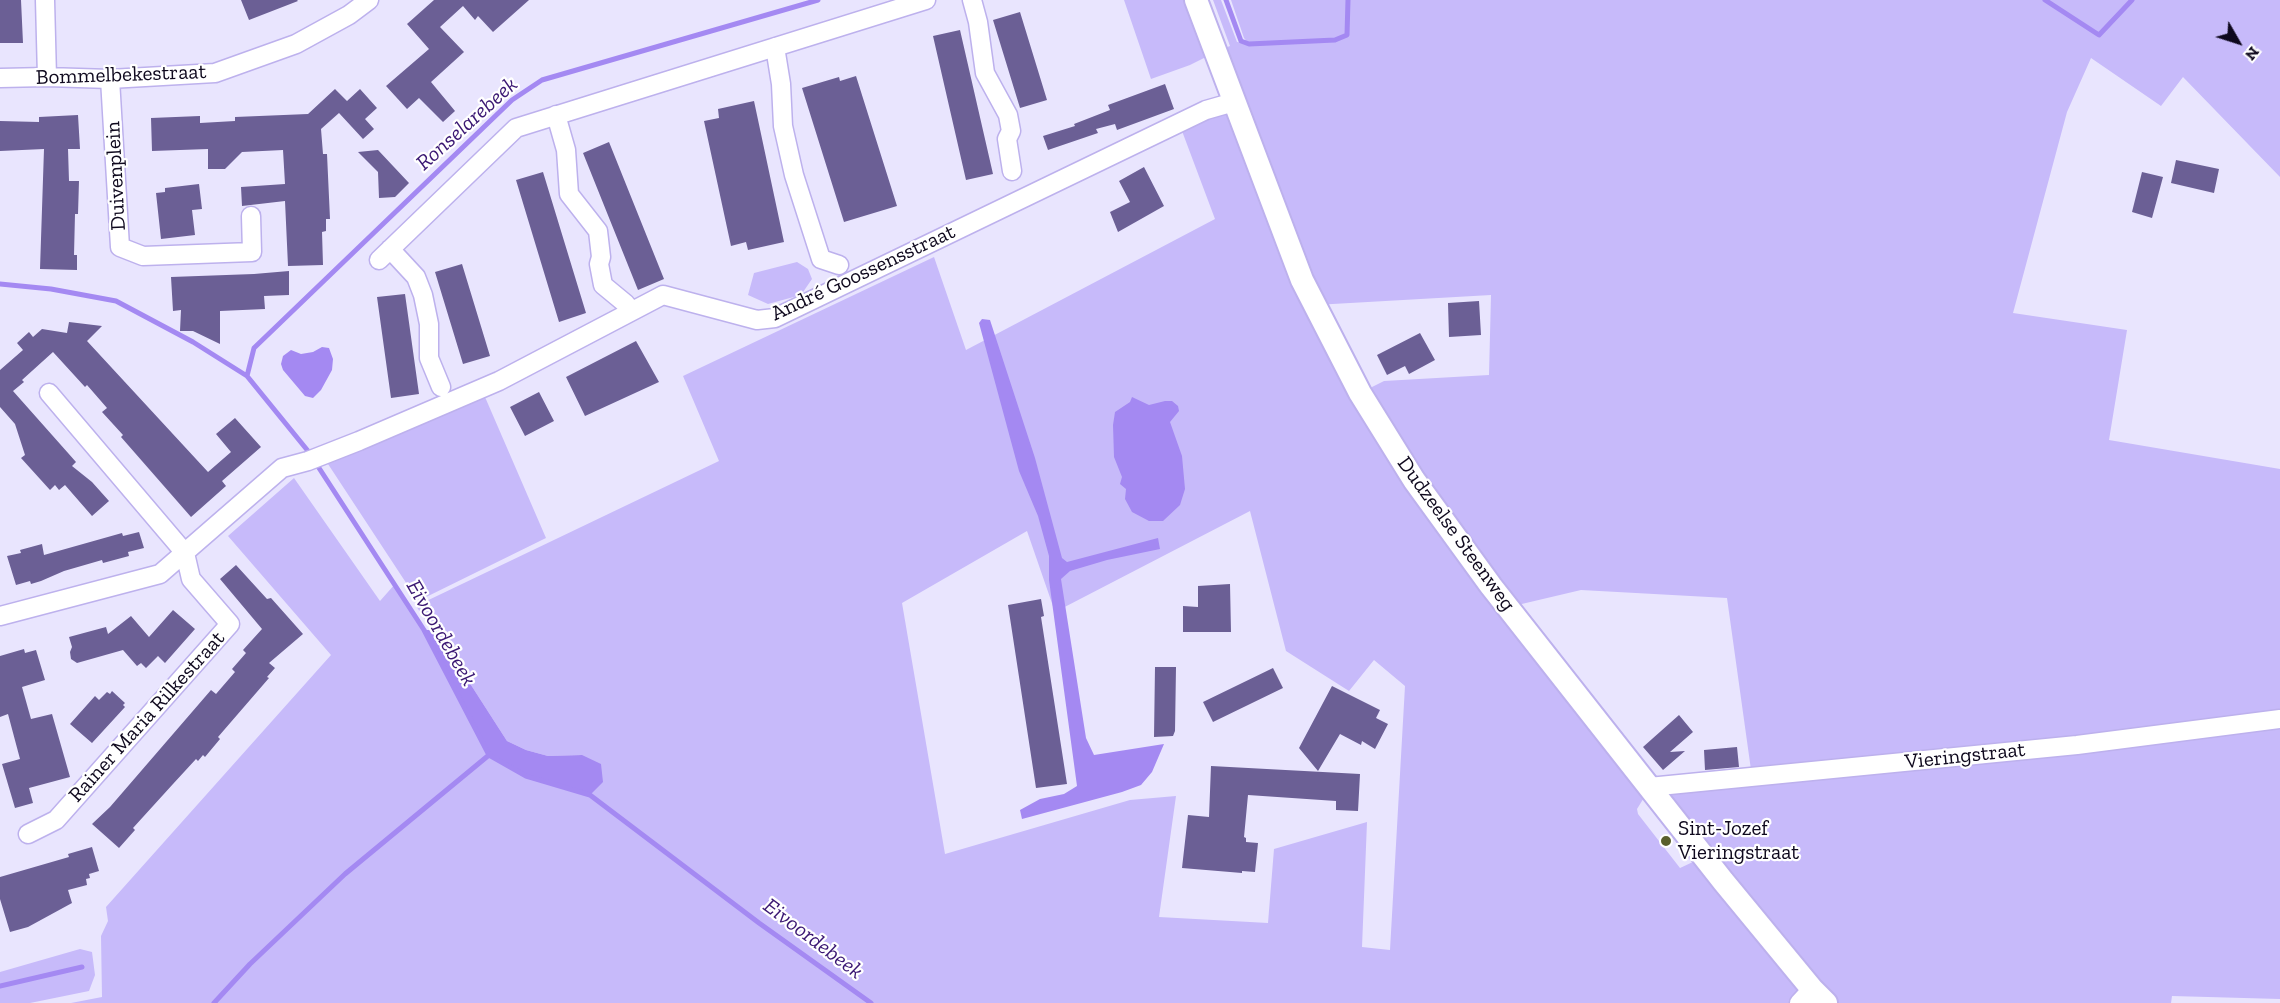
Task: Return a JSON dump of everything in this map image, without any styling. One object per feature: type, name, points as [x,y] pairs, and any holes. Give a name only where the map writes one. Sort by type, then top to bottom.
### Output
[{"type":"main road","name":"Dudzeelse Steenweg","points":[[1196,0],[1302,280],[1360,393],[1414,480],[1491,586],[1650,787],[1812,998]]},
{"type":"street","points":[[45,0],[47,77]]},
{"type":"street","name":"Bommelbekestraat","points":[[0,78],[110,79],[215,73],[296,44],[349,15],[369,0]]},
{"type":"street","points":[[441,387],[429,358],[429,324],[423,295],[416,277],[384,255],[516,128],[926,0]]},
{"type":"street","points":[[972,0],[978,22],[985,73],[1008,116],[1011,131],[1007,139],[1012,171]]},
{"type":"street","name":"André Goossensstraat","points":[[775,47],[781,84],[783,126],[794,175],[821,259],[839,265]]},
{"type":"street","name":"Duivenplein","points":[[110,79],[120,247],[143,256],[252,252],[251,216]]},
{"type":"street","name":"André Goossensstraat","points":[[0,616],[160,574],[282,468],[310,460],[499,381],[663,295],[757,320],[775,318],[1206,110],[1234,102]]},
{"type":"street","points":[[556,115],[566,150],[569,194],[598,231],[601,257],[598,264],[603,285],[626,304]]},
{"type":"street","name":"Rainer Maria Rilkestraat","points":[[28,834],[56,820],[230,624],[191,579],[185,553],[49,393]]},
{"type":"street","name":"Vieringstraat","points":[[1650,787],[2077,745],[2280,719]]},
{"type":"shaded area","points":[[1124,0],[1185,0],[1206,57],[1151,79]]},
{"type":"shaded area","points":[[1213,0],[1221,0],[1237,42],[1248,43],[1244,38],[1231,0],[2280,0],[2280,177],[2183,77],[2161,106],[2091,58],[2067,112],[2013,313],[2127,330],[2109,440],[2280,469],[2280,999],[2172,996],[2171,1003],[1826,1003],[1650,788],[1637,809],[1638,814],[1680,868],[1695,861],[1798,989],[1793,1003],[71,1003],[102,997],[101,936],[108,921],[106,907],[331,655],[228,536],[294,478],[380,601],[395,584],[424,630],[489,755],[526,776],[582,755],[548,756],[526,750],[507,741],[462,671],[416,606],[719,461],[683,376],[934,257],[966,350],[1215,219],[1179,123],[1234,102],[1215,52],[1230,46]],"holes":[[[1491,295],[1489,375],[1384,381],[1360,393],[1315,305]],[[1250,511],[1286,651],[1349,691],[1374,660],[1405,686],[1390,950],[1362,947],[1367,822],[1274,849],[1268,923],[1159,917],[1176,796],[1130,800],[945,854],[902,603],[1027,531],[1055,612]],[[1581,590],[1727,598],[1752,777],[1649,787],[1509,607]]]},
{"type":"shaded area","points":[[797,262],[808,269],[812,279],[801,295],[768,304],[748,295],[754,273]]},
{"type":"shaded area","points":[[982,319],[990,320],[1035,458],[1062,558],[1067,562],[1158,538],[1160,549],[1107,560],[1070,571],[1061,579],[1086,738],[1094,755],[1164,744],[1152,772],[1141,785],[1122,792],[1022,819],[1020,810],[1040,799],[1064,794],[1077,786],[1049,580],[1049,556],[1038,516],[1019,471],[979,323]]},
{"type":"shaded area","points":[[322,347],[329,348],[333,359],[332,370],[321,390],[313,398],[305,396],[283,370],[281,364],[283,356],[291,350],[301,354],[313,352]]},
{"type":"shaded area","points":[[485,397],[546,538],[418,601],[328,464]]},
{"type":"shaded area","points":[[1132,397],[1149,405],[1172,401],[1178,406],[1179,411],[1170,422],[1182,456],[1185,489],[1180,505],[1163,521],[1149,521],[1132,512],[1125,499],[1126,489],[1120,484],[1122,477],[1114,457],[1113,425],[1115,412],[1130,402]]},
{"type":"shaded area","points":[[424,630],[433,630],[507,741],[526,750],[548,756],[582,755],[601,764],[603,782],[590,795],[526,776],[489,755]]},
{"type":"shaded area","points":[[80,949],[92,952],[95,975],[89,991],[30,1003],[0,1003],[0,972]]},
{"type":"building","points":[[0,0],[21,0],[23,43],[0,43]]},
{"type":"building","points":[[241,0],[297,0],[298,1],[249,20]]},
{"type":"building","points":[[434,0],[529,0],[493,32],[478,16],[475,20],[463,6],[440,27],[464,52],[431,82],[455,111],[443,122],[419,98],[407,109],[386,86],[429,49],[407,24]]},
{"type":"building","points":[[1020,12],[1047,100],[1020,108],[993,20]]},
{"type":"building","points":[[960,30],[993,174],[966,180],[933,36]]},
{"type":"building","points":[[856,76],[897,206],[844,222],[802,88],[839,77],[840,81]]},
{"type":"building","points":[[1165,84],[1174,109],[1117,130],[1115,124],[1096,129],[1098,133],[1048,150],[1043,136],[1075,126],[1074,124],[1110,110],[1108,105]]},
{"type":"building","points":[[335,89],[347,101],[360,89],[377,108],[365,119],[374,129],[363,139],[339,113],[321,129],[323,154],[327,154],[330,219],[326,219],[326,231],[322,232],[323,265],[288,266],[285,201],[242,206],[241,187],[285,184],[283,150],[242,152],[225,169],[208,169],[208,149],[152,151],[151,118],[200,116],[200,123],[235,121],[235,117],[308,114]]},
{"type":"building","points":[[754,101],[784,242],[748,250],[746,242],[731,246],[704,121],[719,118],[718,109]]},
{"type":"building","points":[[78,115],[80,149],[68,149],[69,181],[79,181],[74,255],[77,255],[77,270],[40,269],[44,149],[0,151],[0,121],[39,122],[39,117]]},
{"type":"building","points":[[609,142],[664,279],[638,290],[583,153]]},
{"type":"building","points":[[378,150],[409,183],[395,197],[379,198],[378,172],[358,152]]},
{"type":"building","points":[[2176,160],[2219,169],[2214,193],[2171,183]]},
{"type":"building","points":[[1144,167],[1164,206],[1118,232],[1110,212],[1130,202],[1119,181]]},
{"type":"building","points":[[543,172],[586,313],[559,322],[516,180]]},
{"type":"building","points":[[2142,172],[2163,177],[2152,218],[2132,212]]},
{"type":"building","points":[[199,184],[202,209],[192,210],[195,235],[161,239],[156,193],[165,192],[165,188]]},
{"type":"building","points":[[462,264],[490,356],[463,364],[435,272]]},
{"type":"building","points":[[289,271],[289,295],[264,296],[265,309],[220,311],[220,344],[193,331],[180,331],[181,310],[173,311],[171,277]]},
{"type":"building","points":[[405,294],[419,394],[391,398],[377,297]]},
{"type":"building","points":[[1479,301],[1481,335],[1449,337],[1448,303]]},
{"type":"building","points":[[69,322],[102,326],[87,341],[208,472],[231,452],[216,434],[235,418],[261,447],[222,481],[226,486],[191,517],[121,437],[123,435],[102,412],[107,408],[53,352],[13,391],[76,462],[72,466],[92,482],[109,501],[92,516],[65,485],[59,490],[55,485],[50,490],[21,458],[25,455],[15,424],[0,407],[0,370],[23,350],[17,343],[29,332],[33,337],[42,329],[67,333]]},
{"type":"building","points":[[1420,333],[1435,360],[1409,374],[1405,366],[1387,375],[1377,355]]},
{"type":"building","points":[[636,341],[659,382],[585,416],[566,377]]},
{"type":"building","points":[[539,392],[554,421],[525,436],[510,407]]},
{"type":"building","points":[[139,532],[144,548],[128,552],[129,556],[103,563],[102,560],[31,584],[30,581],[16,585],[7,556],[42,544],[44,555],[122,533],[123,536]]},
{"type":"building","points":[[236,565],[267,599],[271,598],[303,634],[269,663],[275,668],[267,677],[269,678],[218,737],[220,739],[205,757],[203,755],[198,761],[196,759],[133,828],[135,830],[119,848],[92,824],[110,807],[211,690],[216,694],[235,672],[232,669],[246,653],[243,650],[262,629],[220,579]]},
{"type":"building","points":[[1230,584],[1231,632],[1183,632],[1183,606],[1198,607],[1198,586]]},
{"type":"building","points":[[1041,599],[1044,616],[1041,617],[1067,784],[1036,788],[1008,605]]},
{"type":"building","points":[[173,610],[195,629],[165,663],[158,656],[146,668],[141,663],[137,666],[123,650],[77,663],[71,659],[72,647],[69,637],[106,627],[108,634],[131,616],[149,637]]},
{"type":"building","points":[[24,649],[25,653],[36,650],[45,680],[22,687],[31,719],[52,714],[70,777],[29,788],[33,803],[15,808],[2,764],[20,759],[8,714],[0,717],[0,656]]},
{"type":"building","points":[[1155,667],[1176,667],[1173,736],[1154,737]]},
{"type":"building","points":[[1273,668],[1283,688],[1213,722],[1203,702]]},
{"type":"building","points":[[1332,686],[1380,710],[1376,718],[1388,724],[1375,749],[1362,741],[1361,745],[1340,734],[1318,771],[1299,748]]},
{"type":"building","points":[[112,691],[125,703],[123,705],[125,707],[92,743],[70,724],[95,696],[99,700],[107,692],[110,694]]},
{"type":"building","points":[[1679,715],[1693,732],[1670,752],[1685,751],[1663,770],[1643,747]]},
{"type":"building","points":[[1737,747],[1739,767],[1705,770],[1704,750]]},
{"type":"building","points":[[1211,766],[1360,774],[1358,811],[1336,810],[1336,801],[1248,795],[1244,837],[1246,842],[1258,843],[1255,872],[1182,868],[1188,815],[1209,817]]},
{"type":"building","points":[[92,847],[99,871],[89,874],[90,878],[86,879],[87,885],[68,890],[72,903],[28,927],[10,932],[0,899],[0,877],[69,857],[68,854]]},
{"type":"waterway","name":"Ronselarebeek","points":[[247,376],[254,348],[512,100],[542,80],[818,0]]},
{"type":"waterway","name":"Ronselarebeek","points":[[1226,0],[1241,41],[1249,44],[1335,40],[1347,35],[1348,0]]},
{"type":"waterway","name":"Ronselarebeek","points":[[2045,0],[2099,35],[2132,0]]},
{"type":"waterway","name":"Eivoordebeek","points":[[0,284],[51,289],[116,301],[193,342],[247,376],[308,451],[424,630],[489,755],[526,776],[590,795],[759,923],[871,1003]]},
{"type":"waterway","points":[[214,1003],[250,964],[345,874],[489,755]]},
{"type":"waterway","points":[[0,986],[82,967]]},
{"type":"place","name":"Sint-Jozef Vieringstraat","points":[[1666,841]]}]
